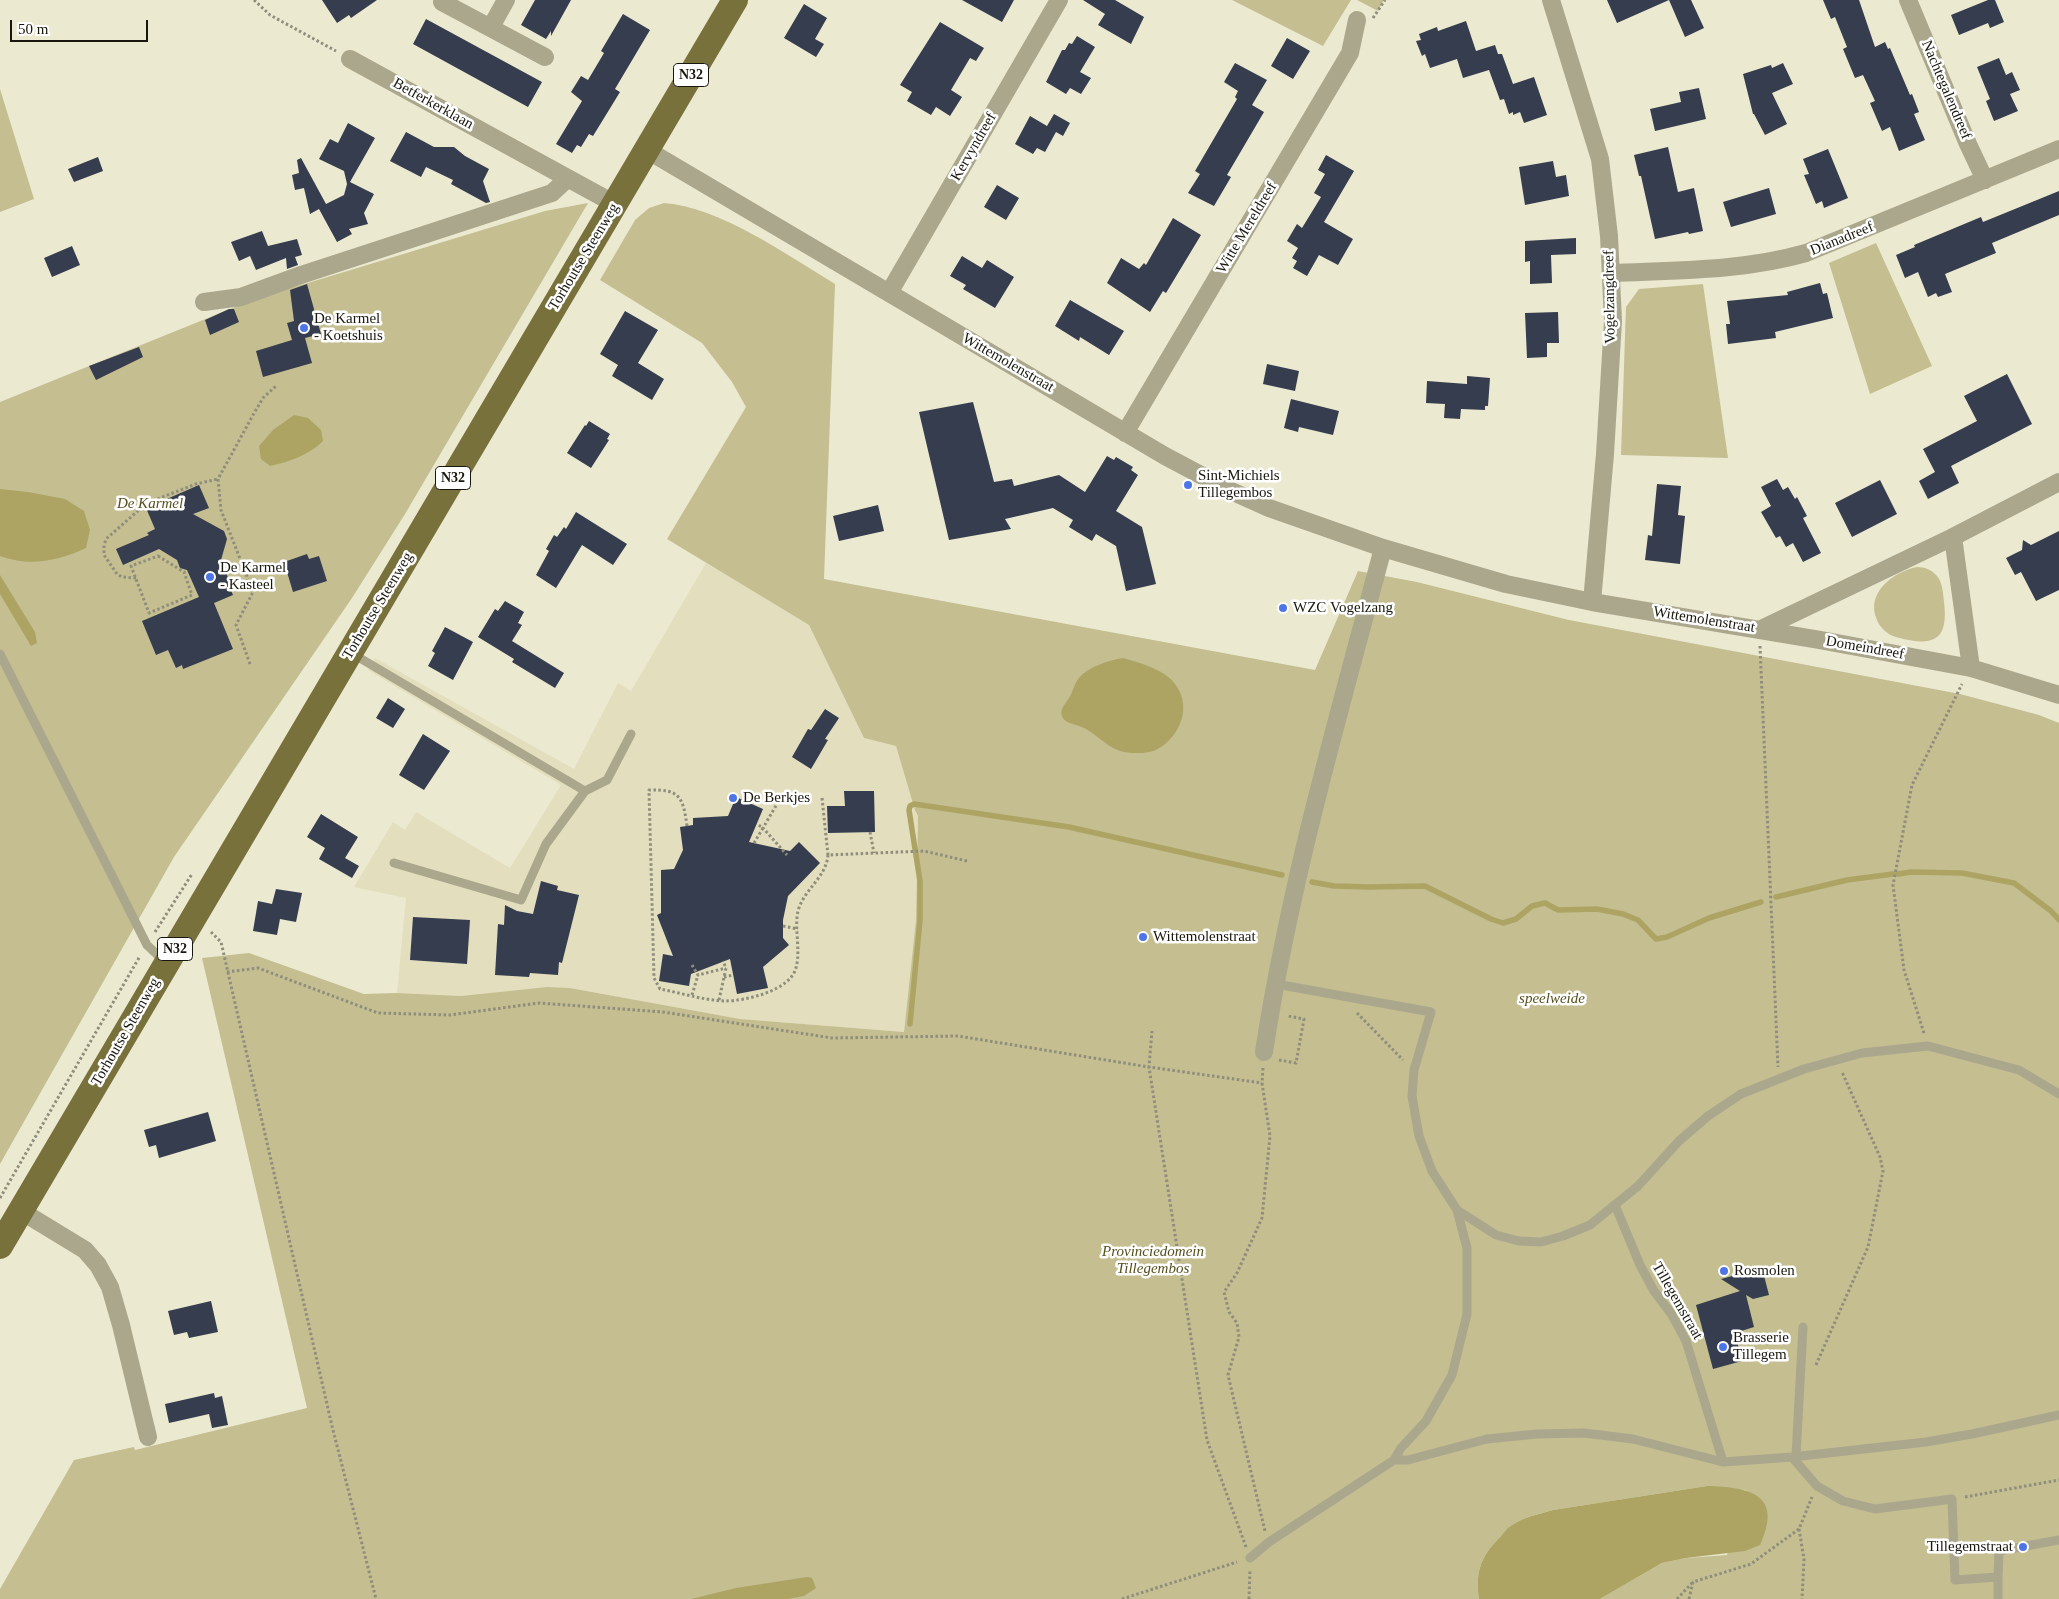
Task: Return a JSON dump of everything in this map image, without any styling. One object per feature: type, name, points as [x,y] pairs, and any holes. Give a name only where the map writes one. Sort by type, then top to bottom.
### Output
[{"type":"main road","name":"Torhoutse Steenweg","points":[[0,1246],[299,736],[351,652],[735,0]]},
{"type":"street","points":[[491,27],[506,0]]},
{"type":"street","name":"Kervyndreef","points":[[889,293],[1059,0]]},
{"type":"street","name":"Vogelzangdreef","points":[[1551,0],[1600,159],[1608,216],[1612,273],[1613,321],[1607,425],[1592,602]]},
{"type":"street","name":"Nachtegalendreef","points":[[1908,0],[1985,180]]},
{"type":"street","points":[[442,2],[545,58]]},
{"type":"street","name":"Witte Mereldreef","points":[[1126,432],[1350,53],[1357,20]]},
{"type":"street","name":"Betferkerklaan","points":[[350,59],[615,204]]},
{"type":"street","name":"Dianadreef","points":[[1612,273],[1731,268],[1790,258],[2059,149]]},
{"type":"street","name":"Wittemolenstraat","points":[[647,150],[1204,478],[1269,508],[1383,548],[1506,584],[1592,602],[1759,630],[1953,536],[2059,482]]},
{"type":"street","points":[[204,302],[241,297],[301,275],[552,194],[567,178]]},
{"type":"street","points":[[1953,536],[1970,668]]},
{"type":"street","points":[[1268,1055],[1270,1013],[1276,984],[1324,775],[1383,548]]},
{"type":"street","name":"Domeindreef","points":[[1759,630],[1970,668],[2059,695]]},
{"type":"street","points":[[21,1211],[85,1250],[98,1265],[110,1287],[148,1437]]},
{"type":"lane","points":[[351,652],[585,791]]},
{"type":"lane","points":[[0,654],[147,945],[166,963]]},
{"type":"lane","points":[[394,863],[520,900],[546,844],[585,791],[607,780],[631,734]]},
{"type":"lane","points":[[1250,1558],[1269,1542],[1394,1460],[1401,1448],[1426,1421],[1452,1375],[1467,1314],[1466,1248],[1457,1210],[1432,1171],[1419,1136],[1412,1096],[1414,1070],[1431,1012],[1276,984]]},
{"type":"lane","points":[[1457,1210],[1496,1235],[1519,1241],[1541,1242],[1563,1236],[1590,1225],[1615,1205],[1638,1186],[1679,1141],[1708,1116],[1740,1094],[1778,1078],[1862,1053],[1928,1046],[2019,1070],[2059,1094]]},
{"type":"lane","name":"Tillegemstraat","points":[[1615,1205],[1640,1265],[1686,1341],[1723,1462]]},
{"type":"lane","points":[[1803,1327],[1794,1457],[1817,1486],[1843,1501],[1875,1509],[1952,1499],[1955,1580],[1998,1576]]},
{"type":"lane","points":[[1394,1460],[1408,1460],[1488,1439],[1537,1434],[1584,1433],[1634,1439],[1723,1462],[1794,1457],[1926,1442],[1972,1434],[2059,1414]]},
{"type":"lane","points":[[1998,1599],[1998,1551],[2059,1540]]},
{"type":"path","points":[[254,0],[270,15],[350,59]]},
{"type":"path","points":[[250,664],[236,625],[253,592],[221,510],[218,479],[263,398],[278,385]]},
{"type":"path","points":[[136,578],[122,577],[117,574],[104,555],[106,539],[147,503],[196,484],[218,479]]},
{"type":"path","points":[[158,556],[184,572],[192,595],[149,613],[136,578],[131,566],[158,556]]},
{"type":"path","points":[[1759,630],[1778,1078]]},
{"type":"path","points":[[1928,1046],[1904,970],[1893,885],[1912,785],[1970,668]]},
{"type":"path","points":[[687,826],[684,804],[674,792],[663,789],[648,790],[654,978],[660,989],[719,1000],[734,1000],[773,991],[788,981],[794,974],[798,960],[797,915],[806,892],[823,873],[828,855],[822,798]]},
{"type":"path","points":[[754,844],[782,797]]},
{"type":"path","points":[[756,824],[763,828],[787,855]]},
{"type":"path","points":[[870,832],[874,853]]},
{"type":"path","points":[[828,855],[924,851],[967,860]]},
{"type":"path","points":[[192,921],[214,934],[221,942],[332,1426],[376,1599]]},
{"type":"path","points":[[783,926],[798,929]]},
{"type":"path","points":[[719,1000],[726,968],[723,961]]},
{"type":"path","points":[[692,965],[698,975],[692,995]]},
{"type":"path","points":[[227,972],[258,968],[378,1013],[450,1015],[539,1003],[663,1012],[832,1038],[958,1036],[1262,1083],[1270,1136],[1262,1218],[1237,1273],[1224,1292],[1229,1312],[1237,1323],[1239,1338],[1228,1375],[1262,1521],[1269,1542]]},
{"type":"path","points":[[698,975],[726,968]]},
{"type":"path","points":[[724,977],[733,975]]},
{"type":"path","points":[[1341,996],[1414,1070]]},
{"type":"path","points":[[1268,1055],[1296,1063],[1304,1019],[1270,1013]]},
{"type":"path","points":[[1152,1031],[1149,1067],[1207,1440],[1250,1558],[1249,1599]]},
{"type":"path","points":[[1814,1370],[1868,1247],[1883,1172],[1880,1157],[1837,1060]]},
{"type":"path","points":[[1952,1499],[2059,1480]]},
{"type":"path","points":[[1677,1599],[1693,1582],[1752,1564],[1799,1529],[1817,1486]]},
{"type":"path","points":[[1799,1529],[1804,1559],[1802,1599]]},
{"type":"path","points":[[1122,1599],[1250,1558]]},
{"type":"path","points":[[1689,1599],[1693,1582]]},
{"type":"shaded area","points":[[294,415],[308,418],[321,430],[323,441],[298,457],[270,466],[261,459],[259,446],[273,430]]},
{"type":"shaded area","points":[[0,489],[65,499],[84,511],[90,530],[86,548],[54,559],[33,562],[0,556]]},
{"type":"shaded area","name":"De Berkjes","points":[[706,563],[809,625],[864,738],[896,746],[918,816],[916,920],[904,1032],[740,1019],[570,988],[547,987],[461,996],[397,993],[406,898],[354,887],[393,822],[405,830],[416,812],[510,868],[561,785],[368,670],[375,658],[574,769],[618,683],[631,691]]},
{"type":"shaded area","points":[[0,575],[35,632],[37,643],[31,646],[0,594]]},
{"type":"shaded area","points":[[1123,658],[1155,669],[1167,676],[1181,694],[1183,715],[1179,726],[1173,736],[1158,749],[1143,753],[1130,753],[1116,749],[1086,729],[1067,722],[1062,715],[1061,712],[1077,680],[1083,674],[1111,660]]},
{"type":"shaded area","points":[[1707,1486],[1736,1488],[1749,1492],[1765,1504],[1768,1514],[1766,1528],[1760,1545],[1745,1551],[1686,1558],[1662,1563],[1600,1599],[1479,1599],[1478,1580],[1484,1557],[1506,1530],[1517,1522],[1553,1510]]},
{"type":"shaded area","points":[[807,1577],[812,1578],[816,1588],[804,1596],[788,1599],[691,1599],[736,1588]]},
{"type":"green space","points":[[1232,0],[1351,0],[1323,46]]},
{"type":"green space","points":[[1357,0],[1384,0],[1378,11]]},
{"type":"green space","points":[[0,89],[34,199],[0,212]]},
{"type":"green space","name":"De Karmel","points":[[588,203],[405,514],[352,598],[174,857],[0,1164],[0,402],[255,299],[545,211]]},
{"type":"green space","name":"Provinciedomein Tillegembos","points":[[664,203],[685,206],[708,213],[730,223],[775,247],[835,284],[824,579],[1315,670],[1358,571],[1417,582],[1569,620],[1960,694],[2039,715],[2059,723],[2059,1599],[1600,1599],[1662,1563],[1686,1558],[1727,1555],[1746,1490],[1707,1486],[1553,1510],[1517,1522],[1506,1530],[1484,1557],[1478,1580],[1479,1599],[0,1599],[0,1589],[74,1460],[134,1447],[135,1450],[307,1408],[202,958],[249,953],[364,994],[397,993],[461,996],[547,987],[570,988],[740,1019],[904,1032],[916,920],[918,816],[896,746],[864,738],[809,625],[667,539],[746,407],[732,382],[702,343],[600,280],[635,220],[649,208]]},
{"type":"green space","points":[[1876,243],[1932,366],[1870,394],[1829,263]]},
{"type":"green space","points":[[1703,284],[1728,458],[1621,455],[1626,307],[1639,289]]},
{"type":"green space","points":[[1917,567],[1928,569],[1935,574],[1939,579],[1943,592],[1944,626],[1941,633],[1928,641],[1909,640],[1890,635],[1880,626],[1874,610],[1878,593],[1884,585],[1899,574]]},
{"type":"building","points":[[322,0],[377,0],[351,18],[349,15],[337,23]]},
{"type":"building","points":[[535,0],[571,0],[551,36],[551,31],[546,39],[521,25]]},
{"type":"building","points":[[962,0],[1014,0],[1002,22]]},
{"type":"building","points":[[1083,0],[1115,0],[1144,17],[1131,44],[1098,25],[1105,14]]},
{"type":"building","points":[[1607,0],[1669,0],[1617,23]]},
{"type":"building","points":[[1669,0],[1691,0],[1704,28],[1685,37]]},
{"type":"building","points":[[1823,0],[1859,0],[1875,47],[1885,42],[1888,49],[1890,48],[1910,95],[1912,94],[1919,112],[1914,114],[1925,140],[1899,151],[1890,127],[1882,131],[1870,103],[1875,101],[1863,75],[1855,78],[1843,49],[1847,47],[1835,17],[1831,19]]},
{"type":"building","points":[[1988,0],[1995,0],[2004,22],[1990,28],[1988,23],[1959,35],[1951,15]]},
{"type":"building","points":[[804,4],[827,18],[815,39],[824,44],[816,57],[784,38]]},
{"type":"building","points":[[623,14],[650,30],[615,89],[620,92],[593,136],[589,134],[581,147],[577,145],[572,153],[556,144],[582,101],[571,92],[581,76],[588,80],[604,53],[601,51]]},
{"type":"building","points":[[426,19],[542,82],[528,107],[413,44]]},
{"type":"building","points":[[1466,21],[1476,51],[1495,45],[1498,54],[1502,54],[1513,84],[1534,77],[1547,115],[1524,123],[1520,112],[1513,115],[1513,112],[1509,114],[1504,99],[1500,100],[1489,70],[1463,78],[1457,59],[1430,68],[1425,54],[1422,56],[1416,41],[1421,40],[1419,34],[1437,27],[1438,31]]},
{"type":"building","points":[[940,22],[984,48],[976,61],[970,58],[951,90],[962,97],[950,116],[936,107],[931,115],[907,101],[912,92],[900,85]]},
{"type":"building","points":[[1077,36],[1095,47],[1080,72],[1091,78],[1081,94],[1070,88],[1066,94],[1046,82],[1062,50],[1065,50],[1069,43],[1072,44]]},
{"type":"building","points":[[1287,38],[1310,51],[1293,79],[1271,66]]},
{"type":"building","points":[[1999,58],[2006,75],[2012,72],[2020,90],[2010,94],[2018,111],[1994,121],[1986,101],[1990,99],[1977,67]]},
{"type":"building","points":[[1235,63],[1267,80],[1252,105],[1264,112],[1227,175],[1231,177],[1214,206],[1188,193],[1200,174],[1195,171],[1237,99],[1235,97],[1238,91],[1224,82]]},
{"type":"building","points":[[1783,63],[1793,84],[1772,93],[1787,124],[1765,135],[1753,114],[1743,74],[1771,65],[1772,68]]},
{"type":"building","points":[[1699,88],[1706,119],[1655,131],[1650,109],[1681,102],[1679,92]]},
{"type":"building","points":[[1054,114],[1070,123],[1063,136],[1056,132],[1045,152],[1037,148],[1033,154],[1015,144],[1030,116],[1047,126]]},
{"type":"building","points":[[348,123],[375,138],[350,182],[374,194],[364,213],[368,224],[349,229],[352,234],[337,242],[319,209],[310,214],[304,188],[295,190],[292,175],[299,173],[297,160],[301,158],[326,204],[344,195],[347,184],[344,171],[319,159],[330,139],[338,143]]},
{"type":"building","points":[[406,132],[434,147],[454,147],[465,156],[489,169],[483,181],[490,202],[486,203],[451,184],[453,180],[426,167],[421,177],[390,161]]},
{"type":"building","points":[[1668,147],[1678,192],[1694,188],[1703,231],[1655,239],[1641,176],[1639,176],[1634,155]]},
{"type":"building","points":[[1828,149],[1848,198],[1824,208],[1822,201],[1816,204],[1804,175],[1809,174],[1803,159]]},
{"type":"building","points":[[1326,155],[1354,171],[1324,222],[1353,239],[1338,265],[1319,255],[1307,276],[1293,268],[1297,261],[1292,258],[1298,248],[1287,241],[1297,224],[1302,228],[1321,197],[1314,193],[1325,174],[1318,170]]},
{"type":"building","points":[[98,157],[103,171],[74,182],[68,169]]},
{"type":"building","points":[[1553,161],[1556,177],[1566,175],[1569,196],[1525,205],[1519,167]]},
{"type":"building","points":[[997,185],[1019,198],[1006,220],[984,207]]},
{"type":"building","points":[[1769,188],[1776,214],[1731,227],[1723,202]]},
{"type":"building","points":[[2059,191],[2059,215],[1992,243],[1996,253],[1945,274],[1952,292],[1938,297],[1936,293],[1928,297],[1918,272],[1905,278],[1896,255],[1915,247],[1914,245],[1981,217],[1983,222]]},
{"type":"building","points":[[1173,218],[1201,235],[1166,293],[1163,291],[1150,312],[1107,283],[1121,258],[1139,269],[1144,263],[1146,265]]},
{"type":"building","points":[[262,231],[268,246],[297,239],[302,255],[295,257],[298,265],[287,269],[286,258],[256,270],[250,256],[239,261],[231,242]]},
{"type":"building","points":[[1576,238],[1576,254],[1551,255],[1552,283],[1530,284],[1530,261],[1525,262],[1525,241]]},
{"type":"building","points":[[72,246],[80,265],[52,277],[44,258]]},
{"type":"building","points":[[962,256],[982,268],[987,260],[1014,277],[995,308],[963,289],[966,285],[950,276]]},
{"type":"building","points":[[1820,283],[1823,294],[1827,293],[1833,318],[1775,332],[1776,338],[1728,344],[1726,324],[1730,324],[1727,301],[1788,295],[1787,292]]},
{"type":"building","name":"De Karmel - Koetshuis","points":[[307,284],[321,334],[305,338],[312,363],[263,377],[256,351],[292,340],[287,323],[294,321],[290,290]]},
{"type":"building","points":[[1070,300],[1124,331],[1109,355],[1080,337],[1079,341],[1055,326]]},
{"type":"building","points":[[229,309],[234,309],[239,322],[210,335],[205,320]]},
{"type":"building","points":[[625,311],[658,330],[638,363],[664,379],[652,400],[612,376],[618,365],[600,354]]},
{"type":"building","points":[[1558,312],[1559,343],[1547,343],[1547,357],[1527,358],[1525,313]]},
{"type":"building","points":[[139,347],[143,357],[96,380],[89,366]]},
{"type":"building","points":[[1267,364],[1299,371],[1295,391],[1263,384]]},
{"type":"building","points":[[2007,374],[2032,424],[1951,466],[1959,483],[1928,499],[1919,481],[1935,472],[1923,449],[1977,421],[1964,396]]},
{"type":"building","points":[[1467,376],[1490,378],[1488,406],[1485,406],[1485,410],[1461,409],[1460,419],[1444,418],[1445,404],[1426,403],[1427,381],[1467,384]]},
{"type":"building","points":[[1291,399],[1339,411],[1333,435],[1299,427],[1298,432],[1284,428]]},
{"type":"building","points":[[973,402],[994,482],[1012,479],[1014,486],[1059,475],[1085,492],[1107,456],[1114,460],[1116,457],[1133,467],[1131,470],[1138,475],[1116,511],[1142,527],[1156,584],[1126,591],[1116,546],[1096,534],[1092,541],[1069,527],[1073,520],[1053,508],[1005,519],[1011,529],[949,540],[919,412]]},
{"type":"building","points":[[589,421],[610,434],[607,439],[609,440],[591,468],[567,453]]},
{"type":"building","points":[[1777,479],[1783,490],[1788,487],[1795,499],[1797,497],[1807,516],[1803,518],[1821,553],[1803,562],[1793,543],[1786,547],[1780,536],[1776,538],[1761,512],[1771,506],[1761,487]]},
{"type":"building","points":[[1880,480],[1897,514],[1852,537],[1835,503]]},
{"type":"building","points":[[1657,484],[1681,486],[1678,515],[1685,516],[1680,564],[1645,560],[1648,535],[1652,536]]},
{"type":"building","name":"De Karmel - Kasteel","points":[[199,485],[209,508],[193,514],[224,531],[227,539],[221,560],[233,595],[214,603],[233,649],[183,669],[182,665],[176,668],[168,650],[156,655],[142,621],[199,597],[187,570],[180,568],[177,560],[159,549],[123,565],[116,549],[149,535],[147,533],[155,529],[146,508]]},
{"type":"building","points":[[878,505],[884,531],[839,541],[833,516]]},
{"type":"building","points":[[576,512],[627,544],[613,565],[582,545],[556,588],[536,575],[549,551],[546,549],[554,535],[557,537],[564,527],[566,529]]},
{"type":"building","points":[[2059,531],[2059,590],[2036,601],[2021,572],[2015,575],[2006,558],[2022,550],[2023,540],[2031,545]]},
{"type":"building","points":[[307,554],[309,559],[319,556],[327,581],[293,592],[284,562]]},
{"type":"building","points":[[505,601],[524,612],[518,623],[522,625],[512,641],[564,673],[555,688],[512,662],[514,659],[478,637],[495,609],[498,611]]},
{"type":"building","points":[[445,627],[473,642],[453,680],[428,666],[435,653],[432,651]]},
{"type":"building","points":[[388,698],[405,709],[393,728],[376,718]]},
{"type":"building","points":[[825,709],[839,718],[825,739],[828,740],[811,769],[792,757],[808,729],[811,730]]},
{"type":"building","points":[[423,734],[450,751],[424,790],[399,775]]},
{"type":"building","points":[[844,791],[874,791],[875,832],[828,833],[827,806],[845,806]]},
{"type":"building","points":[[736,797],[763,809],[749,842],[790,851],[799,842],[820,863],[788,896],[783,920],[783,938],[789,945],[763,967],[768,988],[737,994],[730,959],[691,974],[689,986],[659,981],[663,954],[673,956],[657,915],[661,913],[661,870],[674,869],[683,850],[680,827],[693,825],[693,818],[728,816]]},
{"type":"building","points":[[321,814],[358,837],[345,858],[359,866],[352,878],[319,859],[325,848],[307,837]]},
{"type":"building","points":[[541,881],[558,886],[557,890],[579,895],[562,963],[559,962],[558,975],[530,973],[529,977],[495,975],[498,924],[504,925],[505,905],[517,911],[533,914]]},
{"type":"building","points":[[276,889],[302,893],[296,922],[280,919],[277,935],[253,931],[258,901],[272,904]]},
{"type":"building","points":[[413,917],[470,920],[467,964],[410,960]]},
{"type":"building","points":[[208,1112],[216,1141],[159,1158],[156,1145],[149,1147],[144,1130]]},
{"type":"building","points":[[1762,1268],[1769,1295],[1753,1299],[1746,1295],[1754,1327],[1735,1333],[1742,1361],[1713,1369],[1696,1305],[1740,1291],[1721,1279]]},
{"type":"building","points":[[211,1301],[218,1332],[189,1338],[187,1332],[174,1335],[168,1311]]},
{"type":"building","points":[[214,1393],[215,1398],[222,1396],[228,1425],[212,1428],[209,1414],[169,1423],[165,1404]]},
{"type":"waterway","points":[[910,1024],[920,920],[920,881],[909,810],[910,806],[914,804],[1069,827],[1282,875]]},
{"type":"waterway","points":[[1898,874],[1911,872],[1962,873],[2014,883],[2051,911],[2059,920]]},
{"type":"waterway","points":[[1776,897],[1847,880],[1893,874]]},
{"type":"waterway","points":[[1312,882],[1334,886],[1425,886],[1491,919],[1503,923],[1516,919],[1532,906],[1545,903],[1558,910],[1597,909],[1623,914],[1638,920],[1656,939],[1667,937],[1709,918],[1761,902]]},
{"type":"place","name":"De Karmel - Koetshuis","points":[[304,328]]},
{"type":"place","name":"Sint-Michiels Tillegembos","points":[[1188,485]]},
{"type":"place","name":"De Karmel - Kasteel","points":[[210,577]]},
{"type":"place","name":"WZC Vogelzang","points":[[1283,608]]},
{"type":"place","name":"De Berkjes","points":[[733,798]]},
{"type":"place","name":"Wittemolenstraat","points":[[1143,937]]},
{"type":"place","name":"Rosmolen","points":[[1724,1271]]},
{"type":"place","name":"Brasserie Tillegem","points":[[1723,1347]]},
{"type":"place","name":"Tillegemstraat","points":[[2023,1547]]},
{"type":"park label","name":"speelweide","points":[[1552,999]]}]
